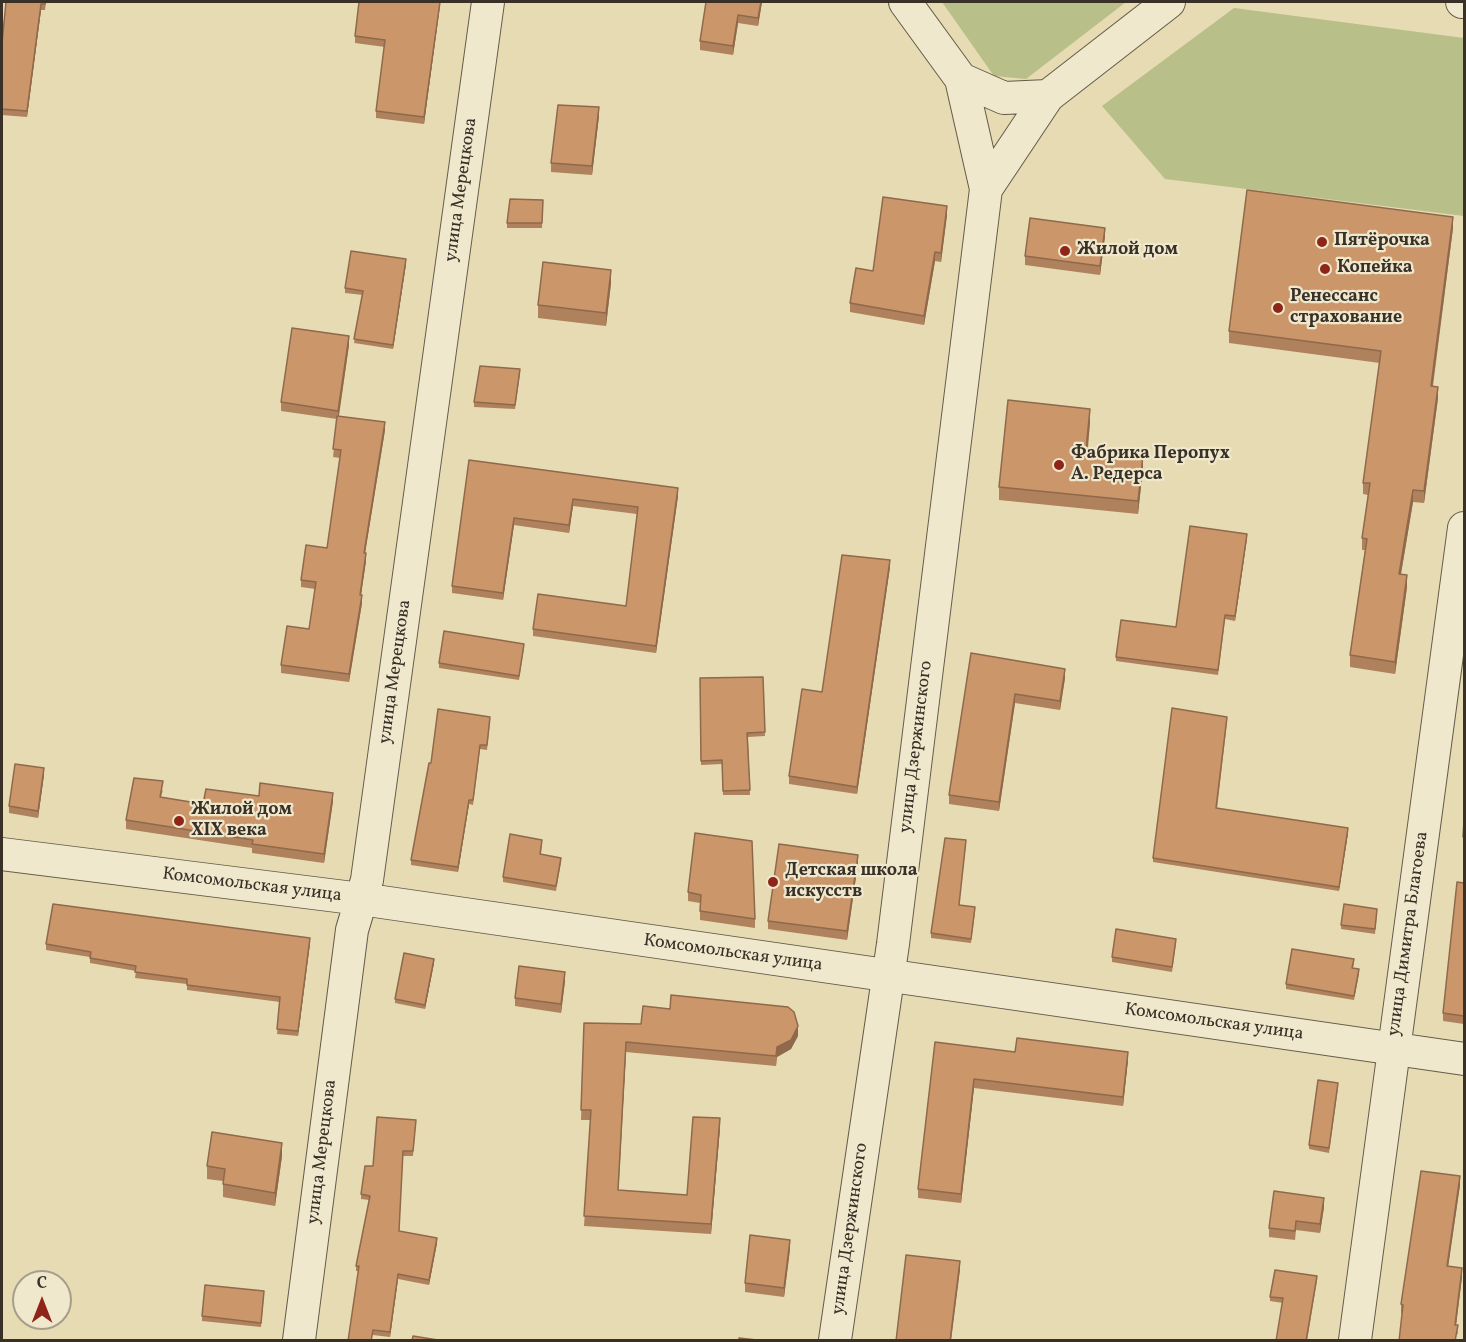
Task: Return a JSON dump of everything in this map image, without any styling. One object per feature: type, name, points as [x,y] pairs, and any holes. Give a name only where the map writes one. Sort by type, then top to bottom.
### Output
[{"type":"street","name":"улица Мерецкова","points":[[299,1341],[352,930],[367,880],[488,2]]},
{"type":"street","points":[[905,2],[961,79],[1004,98],[1048,96]]},
{"type":"street","name":"улица Дзержинского","points":[[986,189],[1048,96],[1169,2]]},
{"type":"street","name":"улица Дзержинского","points":[[835,1341],[887,975],[986,189],[961,79]]},
{"type":"street","name":"улица Димитра Благоева","points":[[1355,1341],[1464,528]]},
{"type":"street","name":"Комсомольская улица","points":[[2,854],[361,899],[1464,1059]]},
{"type":"green space","points":[[942,2],[1126,2],[1026,79],[994,76]]},
{"type":"green space","points":[[1234,8],[1464,38],[1464,216],[1165,179],[1102,106]]},
{"type":"building","points":[[6,2],[46,2],[41,4],[27,111],[2,109],[2,43]]},
{"type":"building","points":[[359,2],[440,2],[424,117],[376,111],[385,40],[355,36]]},
{"type":"building","points":[[706,2],[761,2],[758,18],[738,15],[733,46],[700,41]]},
{"type":"building","points":[[558,105],[599,107],[592,166],[551,163]]},
{"type":"building","points":[[1247,190],[1453,217],[1431,386],[1438,387],[1424,491],[1413,490],[1399,574],[1407,575],[1395,662],[1350,655],[1367,539],[1362,538],[1370,483],[1363,483],[1381,351],[1229,331]]},
{"type":"building","points":[[883,197],[947,206],[941,253],[935,252],[924,316],[850,303],[856,268],[873,271]]},
{"type":"building","points":[[510,199],[543,200],[542,223],[507,223]]},
{"type":"building","name":"Жилой дом","points":[[1030,218],[1105,228],[1100,266],[1025,256]]},
{"type":"building","points":[[351,251],[406,259],[393,345],[354,339],[363,291],[345,288]]},
{"type":"building","points":[[543,262],[611,270],[606,313],[538,305]]},
{"type":"building","points":[[292,328],[349,336],[338,411],[281,402]]},
{"type":"building","points":[[480,366],[520,369],[515,405],[474,402]]},
{"type":"building","name":"Фабрика Перопух А. Редерса","points":[[1008,400],[1090,409],[1086,449],[1143,455],[1138,501],[999,487]]},
{"type":"building","points":[[337,416],[385,422],[364,553],[366,553],[360,595],[362,595],[349,674],[281,665],[287,626],[309,629],[316,582],[301,580],[306,545],[327,548],[341,450],[333,449]]},
{"type":"building","points":[[469,460],[678,488],[656,646],[533,629],[538,594],[626,606],[638,507],[573,499],[569,525],[514,518],[503,593],[452,586]]},
{"type":"building","points":[[1190,526],[1247,534],[1235,616],[1225,615],[1218,670],[1116,657],[1121,620],[1176,627]]},
{"type":"building","points":[[842,555],[890,560],[857,787],[789,776],[802,689],[822,692]]},
{"type":"building","points":[[444,631],[524,644],[519,676],[439,663]]},
{"type":"building","points":[[971,653],[1065,669],[1060,701],[1015,694],[999,802],[949,795]]},
{"type":"building","points":[[763,677],[765,732],[747,733],[750,790],[723,791],[722,760],[701,761],[700,678]]},
{"type":"building","points":[[1172,708],[1227,717],[1216,808],[1348,828],[1339,887],[1153,858]]},
{"type":"building","points":[[438,709],[490,717],[487,745],[480,745],[473,800],[469,800],[458,867],[411,860],[429,763],[431,763]]},
{"type":"building","points":[[15,764],[44,768],[38,811],[9,806]]},
{"type":"building","points":[[134,778],[163,781],[160,797],[203,804],[206,789],[259,796],[260,783],[333,793],[324,854],[252,844],[253,840],[126,820]]},
{"type":"building","points":[[695,833],[752,841],[755,919],[700,911],[701,895],[688,892]]},
{"type":"building","points":[[510,834],[542,840],[540,854],[561,858],[556,886],[503,877]]},
{"type":"building","points":[[945,838],[966,840],[959,905],[975,907],[971,939],[931,933]]},
{"type":"building","points":[[779,844],[858,855],[847,931],[768,921]]},
{"type":"building","points":[[1457,882],[1464,883],[1464,1016],[1443,1013]]},
{"type":"building","points":[[53,904],[310,938],[298,1031],[277,1029],[280,997],[187,985],[187,979],[135,972],[136,966],[90,958],[91,952],[46,944]]},
{"type":"building","points":[[1344,904],[1377,909],[1375,929],[1341,925]]},
{"type":"building","points":[[1116,929],[1176,939],[1172,967],[1112,957]]},
{"type":"building","points":[[1292,949],[1354,959],[1352,968],[1359,969],[1354,996],[1286,984]]},
{"type":"building","points":[[404,953],[434,959],[425,1005],[395,999]]},
{"type":"building","points":[[519,966],[565,972],[561,1004],[515,998]]},
{"type":"building","points":[[671,995],[788,1007],[794,1012],[798,1026],[791,1040],[777,1047],[776,1056],[626,1042],[618,1190],[687,1195],[693,1117],[720,1118],[711,1224],[584,1216],[591,1110],[581,1110],[584,1023],[641,1024],[643,1006],[670,1009]]},
{"type":"building","points":[[1017,1038],[1128,1052],[1123,1097],[974,1079],[961,1194],[918,1189],[935,1042],[1015,1052]]},
{"type":"building","points":[[1318,1080],[1338,1083],[1329,1148],[1309,1145]]},
{"type":"building","points":[[377,1117],[416,1120],[413,1151],[403,1151],[399,1231],[437,1238],[429,1280],[398,1274],[390,1332],[373,1330],[371,1341],[348,1341],[359,1266],[356,1266],[370,1196],[361,1194],[365,1166],[373,1166]]},
{"type":"building","points":[[212,1132],[282,1143],[275,1193],[223,1184],[225,1169],[207,1166]]},
{"type":"building","points":[[1421,1171],[1460,1176],[1447,1266],[1462,1268],[1455,1341],[1399,1341],[1403,1305],[1401,1304]]},
{"type":"building","points":[[1274,1191],[1324,1198],[1320,1224],[1296,1221],[1295,1231],[1269,1228]]},
{"type":"building","points":[[750,1235],[790,1240],[784,1288],[745,1283]]},
{"type":"building","points":[[906,1255],[960,1261],[950,1341],[896,1341]]},
{"type":"building","points":[[1275,1270],[1317,1276],[1306,1341],[1276,1341],[1283,1298],[1270,1297]]},
{"type":"building","points":[[205,1285],[264,1291],[261,1323],[202,1316]]},
{"type":"building","points":[[413,1336],[444,1341],[412,1341]]},
{"type":"building","points":[[739,1338],[766,1341],[739,1341]]},
{"type":"place","name":"Пятёрочка","points":[[1322,242]]},
{"type":"place","name":"Жилой дом","points":[[1065,251]]},
{"type":"place","name":"Копейка","points":[[1325,269]]},
{"type":"place","name":"Ренессанс страхование","points":[[1278,308]]},
{"type":"place","name":"Фабрика Перопух А. Редерса","points":[[1059,465]]},
{"type":"place","name":"Жилой дом XIX века","points":[[179,821]]},
{"type":"place","name":"Детская школа искусств","points":[[773,882]]}]
